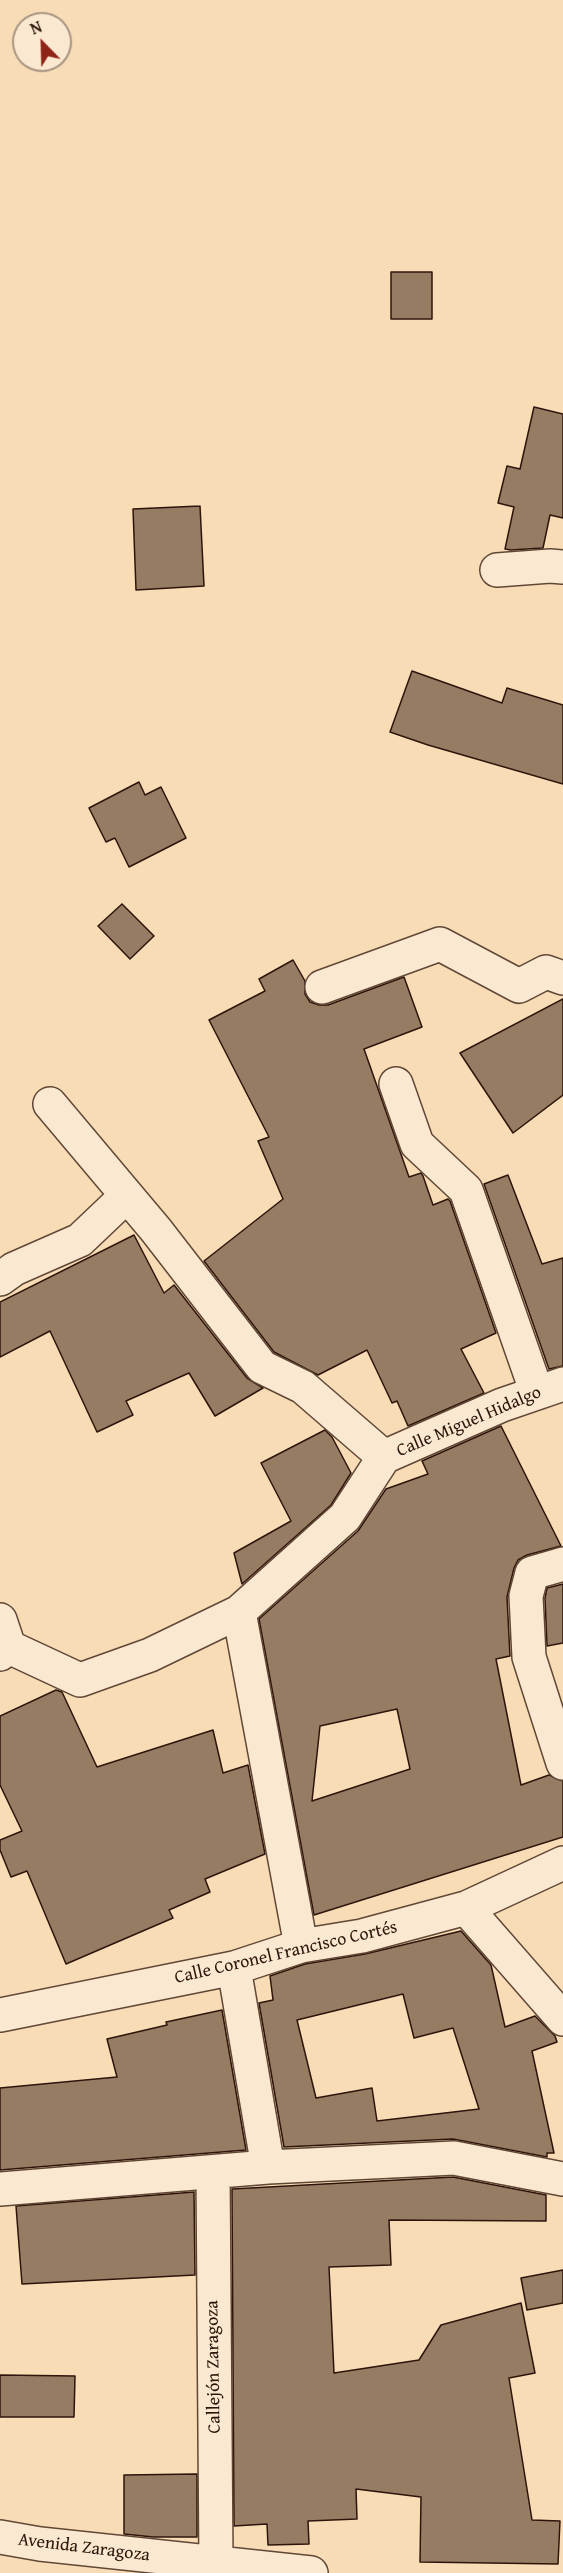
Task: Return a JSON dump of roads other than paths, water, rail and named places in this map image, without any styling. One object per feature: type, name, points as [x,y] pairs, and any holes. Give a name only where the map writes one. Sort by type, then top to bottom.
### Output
[{"type":"street","points":[[497,570],[563,567]]},
{"type":"street","points":[[322,987],[440,944],[519,986],[546,972],[563,978]]},
{"type":"street","points":[[396,1084],[417,1144],[466,1190],[550,1388]]},
{"type":"street","points":[[50,1104],[129,1198],[262,1367],[303,1387],[384,1458]]},
{"type":"street","points":[[0,1279],[15,1269],[80,1240],[120,1202],[129,1198]]},
{"type":"street","name":"Calle Miguel Hidalgo","points":[[3,1640],[80,1680],[150,1655],[239,1612],[345,1517],[384,1458],[502,1405],[550,1388]]},
{"type":"street","points":[[563,1564],[532,1573],[526,1596],[529,1657],[563,1763]]},
{"type":"street","points":[[239,1612],[301,1947]]},
{"type":"street","name":"Calle Coronel Francisco Cortés","points":[[0,2015],[234,1968],[301,1947],[362,1936],[466,1908],[563,1863]]},
{"type":"street","points":[[466,1908],[563,2019]]},
{"type":"street","points":[[234,1968],[268,2167]]},
{"type":"street","points":[[0,2189],[268,2167],[454,2158],[563,2179]]},
{"type":"street","name":"Callejón Zaragoza","points":[[213,2172],[216,2563]]},
{"type":"street","name":"Avenida Zaragoza","points":[[0,2537],[311,2573]]}]
